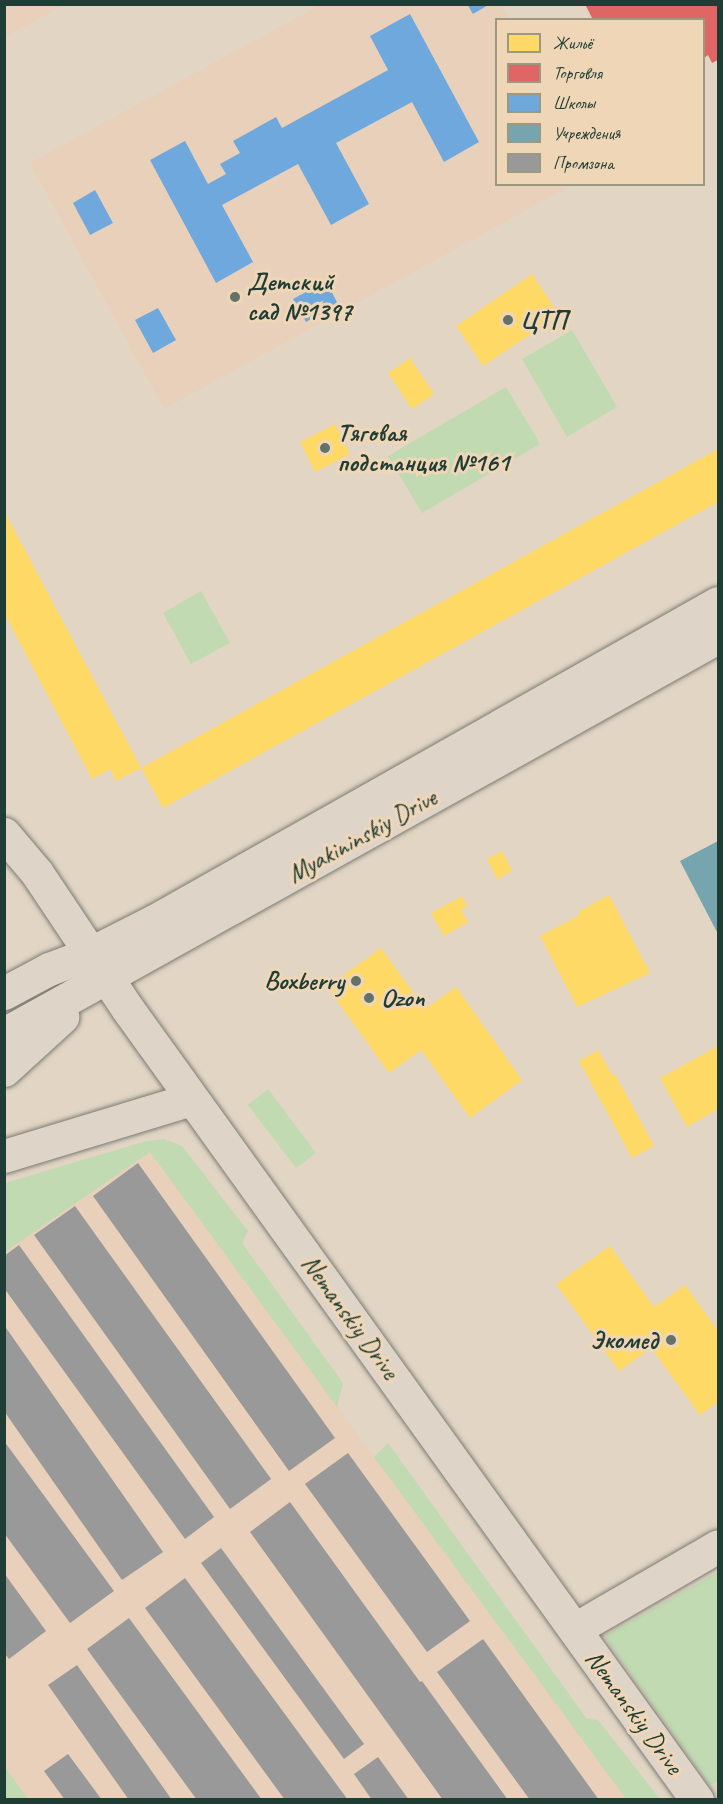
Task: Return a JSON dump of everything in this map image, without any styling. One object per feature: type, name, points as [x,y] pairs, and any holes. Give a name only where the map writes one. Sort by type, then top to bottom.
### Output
[{"type":"main road","name":"Myakininskiy Drive","points":[[4,1034],[98,966],[154,921],[718,603]]},
{"type":"main road","name":"Myakininskiy Drive","points":[[4,993],[49,969],[98,966],[718,637]]},
{"type":"main road","name":"Nemanskiy Drive","points":[[4,834],[37,873],[98,966],[192,1099],[697,1800]]},
{"type":"main road","points":[[4,1070],[98,966]]},
{"type":"main road","points":[[4,981],[49,969]]},
{"type":"main road","points":[[4,1156],[192,1099]]},
{"type":"main road","points":[[574,1629],[718,1546]]},
{"type":"shaded area","points":[[5,4],[64,4],[64,5],[5,37]]},
{"type":"shaded area","name":"Детский сад №1397","points":[[500,4],[508,18],[495,18],[495,186],[570,186],[164,409],[30,163],[320,5]]},
{"type":"shaded area","points":[[150,1152],[626,1799],[28,1799],[4,1767],[4,1252]]},
{"type":"green space","points":[[572,330],[617,407],[567,437],[522,359]]},
{"type":"green space","points":[[506,387],[540,444],[422,513],[388,456]]},
{"type":"green space","points":[[201,591],[230,643],[191,664],[163,613]]},
{"type":"green space","points":[[268,1089],[316,1153],[296,1168],[248,1105]]},
{"type":"green space","points":[[164,1139],[182,1146],[248,1231],[242,1243],[343,1383],[337,1407],[150,1152],[5,1252],[5,1183],[146,1141]]},
{"type":"green space","points":[[388,1443],[587,1719],[598,1720],[660,1799],[626,1799],[374,1457]]},
{"type":"green space","points":[[718,1572],[718,1781],[710,1786],[604,1636]]},
{"type":"green space","points":[[5,1767],[28,1799],[5,1799]]},
{"type":"building: Жильё","name":"ЦТП","points":[[532,274],[559,315],[483,366],[456,326]]},
{"type":"building: Жильё","points":[[410,358],[434,394],[412,409],[388,373]]},
{"type":"building: Жильё","name":"Тяговая подстанция №161","points":[[335,424],[350,454],[315,472],[300,442]]},
{"type":"building: Жильё","points":[[718,449],[718,502],[163,808],[141,768]]},
{"type":"building: Жильё","points":[[4,511],[141,768],[116,781],[110,769],[92,779],[4,613]]},
{"type":"building: Жильё","points":[[502,851],[512,871],[497,879],[487,859]]},
{"type":"building: Жильё","points":[[609,895],[650,973],[577,1007],[540,936],[580,915],[578,912]]},
{"type":"building: Жильё","points":[[462,896],[467,906],[461,910],[468,922],[444,936],[431,913]]},
{"type":"building: Жильё","points":[[381,948],[425,1009],[456,987],[522,1080],[470,1118],[421,1050],[389,1073],[327,987]]},
{"type":"building: Жильё","points":[[718,1046],[718,1109],[687,1127],[660,1078]]},
{"type":"building: Жильё","points":[[598,1050],[612,1075],[615,1074],[654,1146],[632,1158],[579,1061]]},
{"type":"building: Жильё","points":[[610,1246],[654,1307],[685,1285],[718,1331],[718,1402],[700,1415],[651,1348],[619,1371],[556,1284]]},
{"type":"building: Торговля","points":[[585,4],[718,4],[718,60],[712,63],[708,55],[705,57],[705,18],[592,18]]},
{"type":"building: Школы","points":[[467,4],[490,4],[473,14]]},
{"type":"building: Школы","points":[[410,14],[479,142],[444,162],[412,102],[336,143],[369,204],[331,225],[298,164],[222,205],[253,262],[216,283],[150,160],[185,141],[208,184],[226,174],[220,164],[240,153],[233,141],[276,117],[282,128],[388,70],[370,36]]},
{"type":"building: Школы","points":[[95,190],[113,223],[90,235],[73,203]]},
{"type":"building: Школы","points":[[326,281],[338,304],[306,322],[293,299]]},
{"type":"building: Школы","points":[[158,308],[176,340],[153,353],[135,320]]},
{"type":"building: Учреждения","points":[[718,841],[718,934],[680,861]]},
{"type":"building: Промзона","points":[[138,1163],[335,1438],[289,1471],[93,1196]]},
{"type":"building: Промзона","points":[[75,1206],[271,1479],[230,1509],[34,1235]]},
{"type":"building: Промзона","points":[[19,1245],[214,1517],[185,1539],[4,1288],[4,1256]]},
{"type":"building: Промзона","points":[[4,1325],[163,1552],[122,1580],[4,1411]]},
{"type":"building: Промзона","points":[[4,1441],[114,1591],[70,1623],[4,1533]]},
{"type":"building: Промзона","points":[[348,1453],[470,1621],[427,1652],[305,1484]]},
{"type":"building: Промзона","points":[[290,1502],[508,1800],[443,1800],[250,1532]]},
{"type":"building: Промзона","points":[[221,1548],[364,1744],[344,1759],[201,1563]]},
{"type":"building: Промзона","points":[[4,1573],[46,1631],[9,1659],[4,1653]]},
{"type":"building: Промзона","points":[[185,1578],[348,1800],[285,1800],[145,1608]]},
{"type":"building: Промзона","points":[[129,1618],[262,1800],[197,1800],[87,1649]]},
{"type":"building: Промзона","points":[[483,1639],[599,1800],[530,1800],[437,1672]]},
{"type":"building: Промзона","points":[[77,1665],[172,1800],[129,1800],[48,1685]]},
{"type":"building: Промзона","points":[[68,1754],[102,1800],[65,1800],[44,1771]]},
{"type":"building: Промзона","points":[[378,1757],[409,1800],[372,1800],[354,1774]]},
{"type":"place","name":"Детский сад №1397","points":[[235,297]]},
{"type":"place","name":"ЦТП","points":[[508,320]]},
{"type":"place","name":"Тяговая подстанция №161","points":[[325,448]]},
{"type":"place","name":"Boxberry","points":[[356,981]]},
{"type":"place","name":"Ozon","points":[[369,998]]},
{"type":"place","name":"Экомед","points":[[671,1340]]}]
